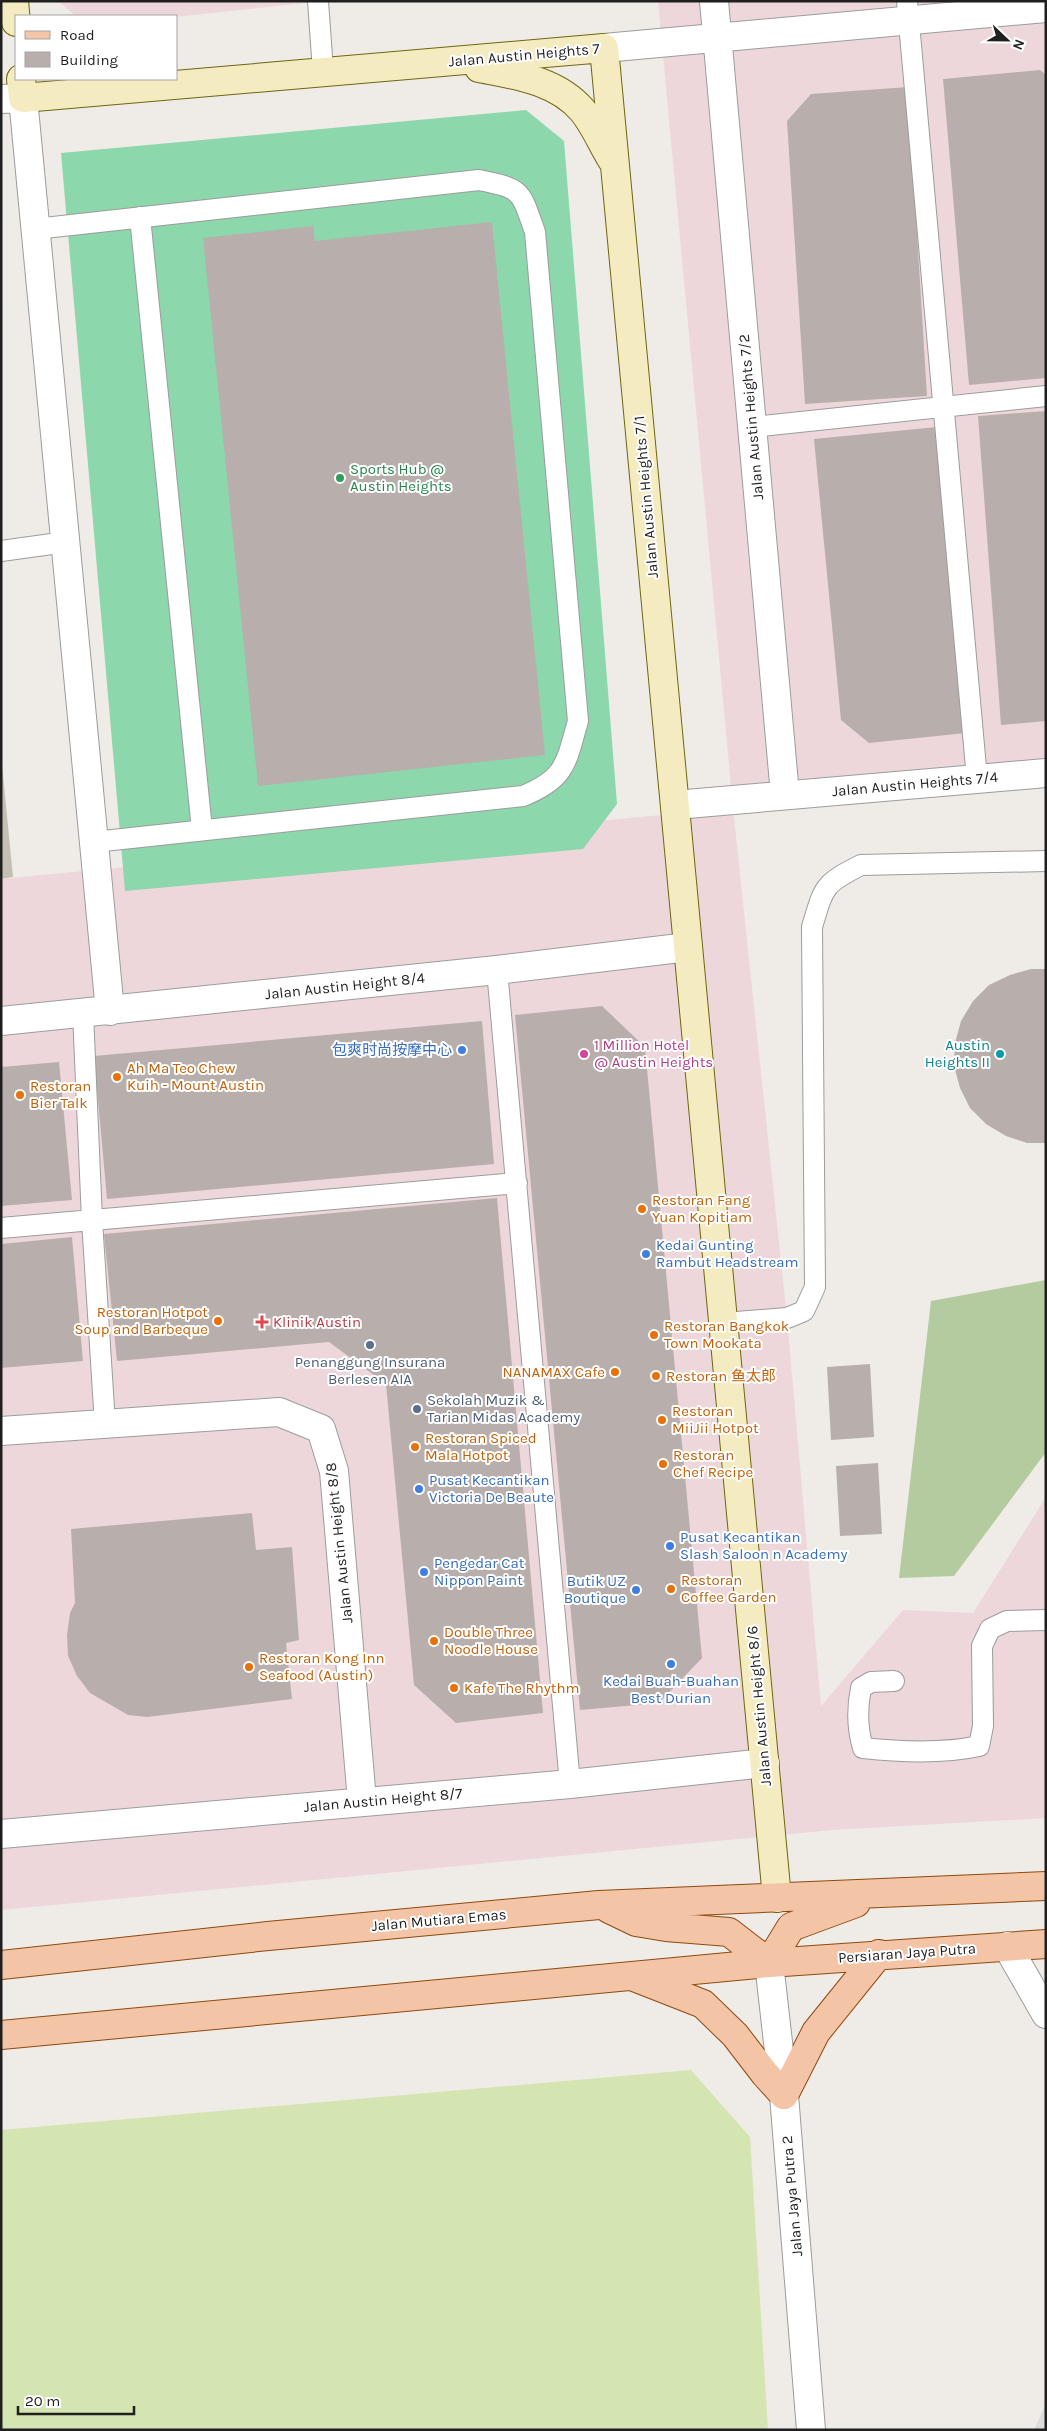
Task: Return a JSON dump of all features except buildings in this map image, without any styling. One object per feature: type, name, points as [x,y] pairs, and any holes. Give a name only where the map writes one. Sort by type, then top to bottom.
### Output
[{"type":"main road","points":[[769,1963],[791,1927],[879,1894],[1046,1886]]},
{"type":"main road","name":"Jalan Mutiara Emas","points":[[1,1964],[277,1935],[599,1905],[879,1894]]},
{"type":"main road","points":[[599,1905],[636,1922],[666,1927],[729,1932],[769,1963]]},
{"type":"main road","name":"Persiaran Jaya Putra","points":[[769,1963],[878,1954],[1046,1944]]},
{"type":"main road","points":[[628,1975],[703,2004],[735,2035],[784,2095],[816,2032],[878,1954]]},
{"type":"main road","points":[[1,2034],[769,1963]]},
{"type":"street","points":[[14,1],[15,15]]},
{"type":"street","name":"Jalan Austin Heights 7/2","points":[[714,1],[785,795]]},
{"type":"street","name":"Jalan Austin Heights 7","points":[[15,92],[323,71],[717,38],[907,11],[1046,8]]},
{"type":"street","name":"Jalan Austin Heights 7/1","points":[[604,48],[688,947]]},
{"type":"street","points":[[448,61],[530,78],[561,92],[582,110],[615,166]]},
{"type":"street","points":[[15,92],[35,229],[110,1011]]},
{"type":"street","name":"Jalan Austin Heights 7/4","points":[[675,805],[1046,772]]},
{"type":"street","name":"Jalan Austin Height 8/4","points":[[1,1021],[498,970],[688,947]]},
{"type":"street","name":"Jalan Austin Height 8/6","points":[[688,947],[777,1898]]},
{"type":"street","name":"Jalan Austin Height 8/8","points":[[1,1431],[279,1412],[321,1429],[334,1470],[362,1801]]},
{"type":"street","name":"Jalan Austin Height 8/7","points":[[1,1834],[570,1784],[765,1763]]},
{"type":"street","points":[[1007,1946],[1046,2014]]},
{"type":"street","name":"Jalan Jaya Putra 2","points":[[769,1963],[784,2095],[811,2430]]},
{"type":"lane","points":[[318,1],[323,71]]},
{"type":"lane","points":[[907,11],[977,778]]},
{"type":"lane","points":[[35,229],[479,180],[506,186],[522,196],[535,232],[578,721],[564,768],[542,788],[523,796],[94,842]]},
{"type":"lane","points":[[140,218],[202,830]]},
{"type":"lane","points":[[752,427],[1046,396]]},
{"type":"lane","points":[[1,551],[66,542]]},
{"type":"lane","points":[[724,1323],[787,1318],[804,1311],[815,1288],[812,927],[822,892],[837,877],[862,865],[1046,861]]},
{"type":"lane","points":[[498,970],[570,1784]]},
{"type":"lane","points":[[83,1013],[92,1220],[105,1424]]},
{"type":"lane","points":[[1,1228],[517,1183]]},
{"type":"lane","points":[[894,1680],[871,1682],[862,1688],[858,1701],[858,1732],[863,1748],[886,1750],[959,1750],[979,1746],[983,1726],[982,1646],[990,1629],[1007,1621],[1046,1620]]},
{"type":"shaded area","points":[[58,1],[323,1],[178,17],[178,15],[75,15]]},
{"type":"shaded area","points":[[658,1],[1046,1],[1046,773],[733,808]]},
{"type":"shaded area","points":[[1,755],[13,877],[1,879]]},
{"type":"shaded area","points":[[733,808],[787,1318],[821,1706],[903,1610],[973,1613],[1046,1497],[1046,1818],[832,1830],[1,1910],[1,879]]},
{"type":"shaded area","points":[[1046,2403],[1046,2430],[1034,2430]]},
{"type":"green space","name":"Sports Hub @ Austin Heights","points":[[526,110],[564,141],[617,804],[583,849],[125,891],[61,153]]},
{"type":"green space","points":[[1046,1280],[1046,1452],[954,1576],[899,1578],[931,1301]]},
{"type":"green space","points":[[691,2070],[750,2137],[768,2430],[1,2430],[1,2130]]},
{"type":"place","name":"Sports Hub @ Austin Heights","points":[[340,478]]},
{"type":"place","name":"包爽时尚按摩中心","points":[[462,1050]]},
{"type":"place","name":"1 Million Hotel @ Austin Heights","points":[[584,1054]]},
{"type":"place","name":"Austin Heights II","points":[[1000,1054]]},
{"type":"place","name":"Ah Ma Teo Chew Kuih - Mount Austin","points":[[117,1077]]},
{"type":"place","name":"Restoran Bier Talk","points":[[20,1095]]},
{"type":"place","name":"Restoran Fang Yuan Kopitiam","points":[[642,1209]]},
{"type":"place","name":"Kedai Gunting Rambut Headstream","points":[[646,1254]]},
{"type":"place","name":"Restoran Hotpot Soup and Barbeque","points":[[218,1321]]},
{"type":"place","name":"Klinik Austin","points":[[262,1322]]},
{"type":"place","name":"Restoran Bangkok Town Mookata","points":[[654,1335]]},
{"type":"place","name":"Penanggung Insurana Berlesen AIA","points":[[370,1345]]},
{"type":"place","name":"NANAMAX Cafe","points":[[615,1372]]},
{"type":"place","name":"Restoran 鱼太郎","points":[[656,1376]]},
{"type":"place","name":"Sekolah Muzik & Tarian Midas Academy","points":[[417,1409]]},
{"type":"place","name":"Restoran MiiJii Hotpot","points":[[662,1420]]},
{"type":"place","name":"Restoran Spiced Mala Hotpot","points":[[415,1447]]},
{"type":"place","name":"Restoran Chef Recipe","points":[[663,1464]]},
{"type":"place","name":"Pusat Kecantikan Victoria De Beaute","points":[[419,1489]]},
{"type":"place","name":"Pusat Kecantikan Slash Saloon n Academy","points":[[670,1546]]},
{"type":"place","name":"Pengedar Cat Nippon Paint","points":[[424,1572]]},
{"type":"place","name":"Restoran Coffee Garden","points":[[671,1589]]},
{"type":"place","name":"Butik UZ Boutique","points":[[636,1590]]},
{"type":"place","name":"Double Three Noodle House","points":[[434,1641]]},
{"type":"place","name":"Kedai Buah-Buahan Best Durian","points":[[671,1664]]},
{"type":"place","name":"Restoran Kong Inn Seafood (Austin)","points":[[249,1667]]},
{"type":"place","name":"Kafe The Rhythm","points":[[454,1688]]}]
